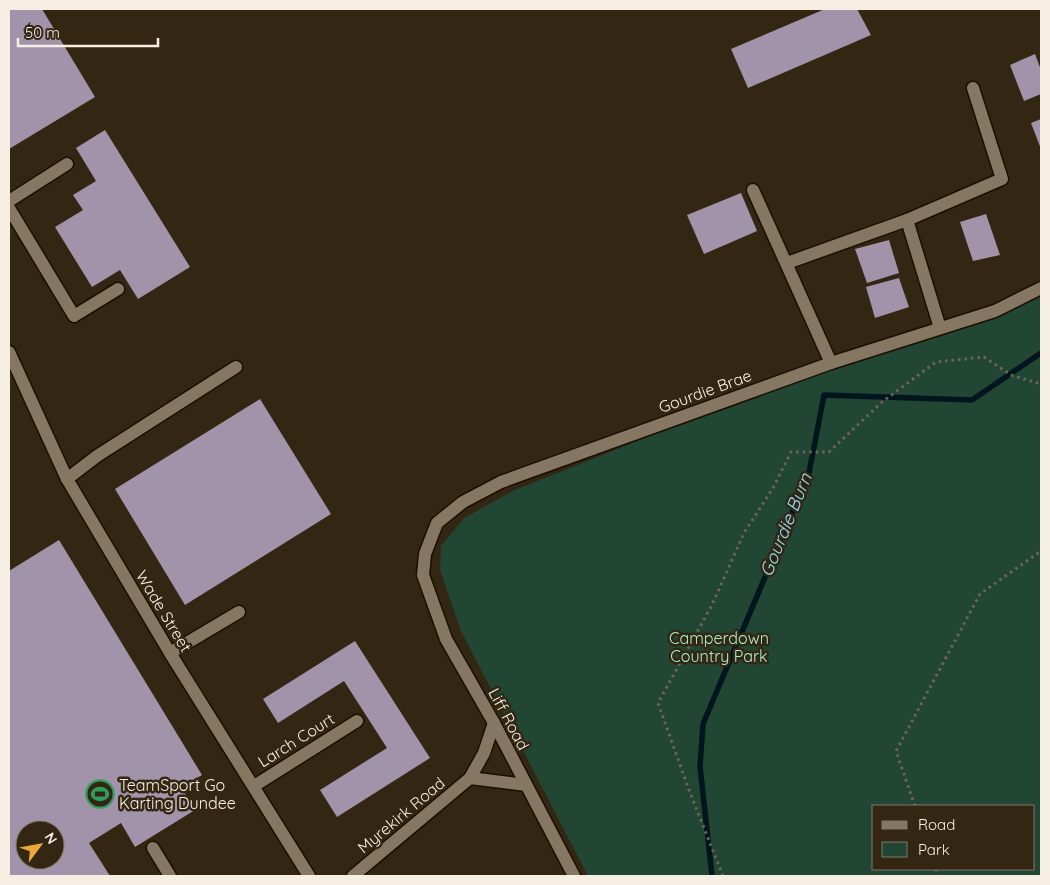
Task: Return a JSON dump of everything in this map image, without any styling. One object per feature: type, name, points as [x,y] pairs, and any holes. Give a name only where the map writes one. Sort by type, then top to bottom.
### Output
[{"type":"street","points":[[786,263],[907,220],[1002,179],[973,88]]},
{"type":"street","points":[[9,201],[67,164]]},
{"type":"street","points":[[753,190],[831,363]]},
{"type":"street","points":[[9,208],[74,316],[118,289]]},
{"type":"street","points":[[907,220],[940,328]]},
{"type":"street","name":"Gourdie Brae","points":[[423,574],[425,554],[437,523],[463,502],[501,482],[831,363],[995,312],[1041,288]]},
{"type":"street","name":"Wade Street","points":[[9,352],[66,479],[170,653],[309,876]]},
{"type":"street","points":[[66,479],[97,456],[236,367]]},
{"type":"street","name":"Liff Road","points":[[423,574],[446,639],[494,723],[574,876]]},
{"type":"street","points":[[170,653],[239,612]]},
{"type":"street","name":"Larch Court","points":[[254,786],[357,721]]},
{"type":"street","name":"Myrekirk Road","points":[[352,876],[470,778],[484,753],[494,723]]},
{"type":"street","name":"Myrekirk Road","points":[[470,778],[526,785]]},
{"type":"street","points":[[153,848],[170,876]]},
{"type":"path","points":[[723,876],[689,790],[658,703],[712,605],[744,533],[772,488],[791,452],[829,452],[882,402],[936,362],[984,357],[1011,375],[1041,384]]},
{"type":"path","points":[[915,805],[896,751],[980,594],[1041,551]]},
{"type":"green space","name":"Camperdown Country Park","points":[[1041,288],[1041,876],[588,876],[461,631],[440,570],[441,546],[464,518],[515,490],[831,363],[940,328]]},
{"type":"building","points":[[9,9],[42,9],[95,97],[9,149]]},
{"type":"building","points":[[825,9],[857,9],[871,35],[748,88],[731,49]]},
{"type":"building","points":[[1035,54],[1041,70],[1041,94],[1024,101],[1010,65]]},
{"type":"building","points":[[1041,119],[1041,149],[1031,123]]},
{"type":"building","points":[[105,130],[190,267],[138,299],[120,270],[92,287],[55,227],[83,210],[73,195],[96,181],[76,148]]},
{"type":"building","points":[[741,193],[757,231],[704,254],[687,215]]},
{"type":"building","points":[[986,214],[1000,255],[973,261],[960,222]]},
{"type":"building","points":[[889,240],[899,273],[867,283],[855,249]]},
{"type":"building","points":[[899,278],[909,307],[875,318],[866,287]]},
{"type":"building","points":[[260,399],[331,514],[185,605],[115,489]]},
{"type":"building","points":[[59,540],[202,775],[181,787],[195,810],[135,847],[121,823],[89,843],[110,876],[9,876],[9,571]]},
{"type":"building","points":[[355,641],[430,758],[337,817],[320,790],[387,748],[344,681],[278,723],[263,699]]},
{"type":"waterway","name":"Gourdie Burn","points":[[712,876],[700,766],[703,724],[809,473],[824,395],[972,400],[1041,353]]},
{"type":"place","name":"TeamSport Go Karting Dundee","points":[[100,794]]}]
